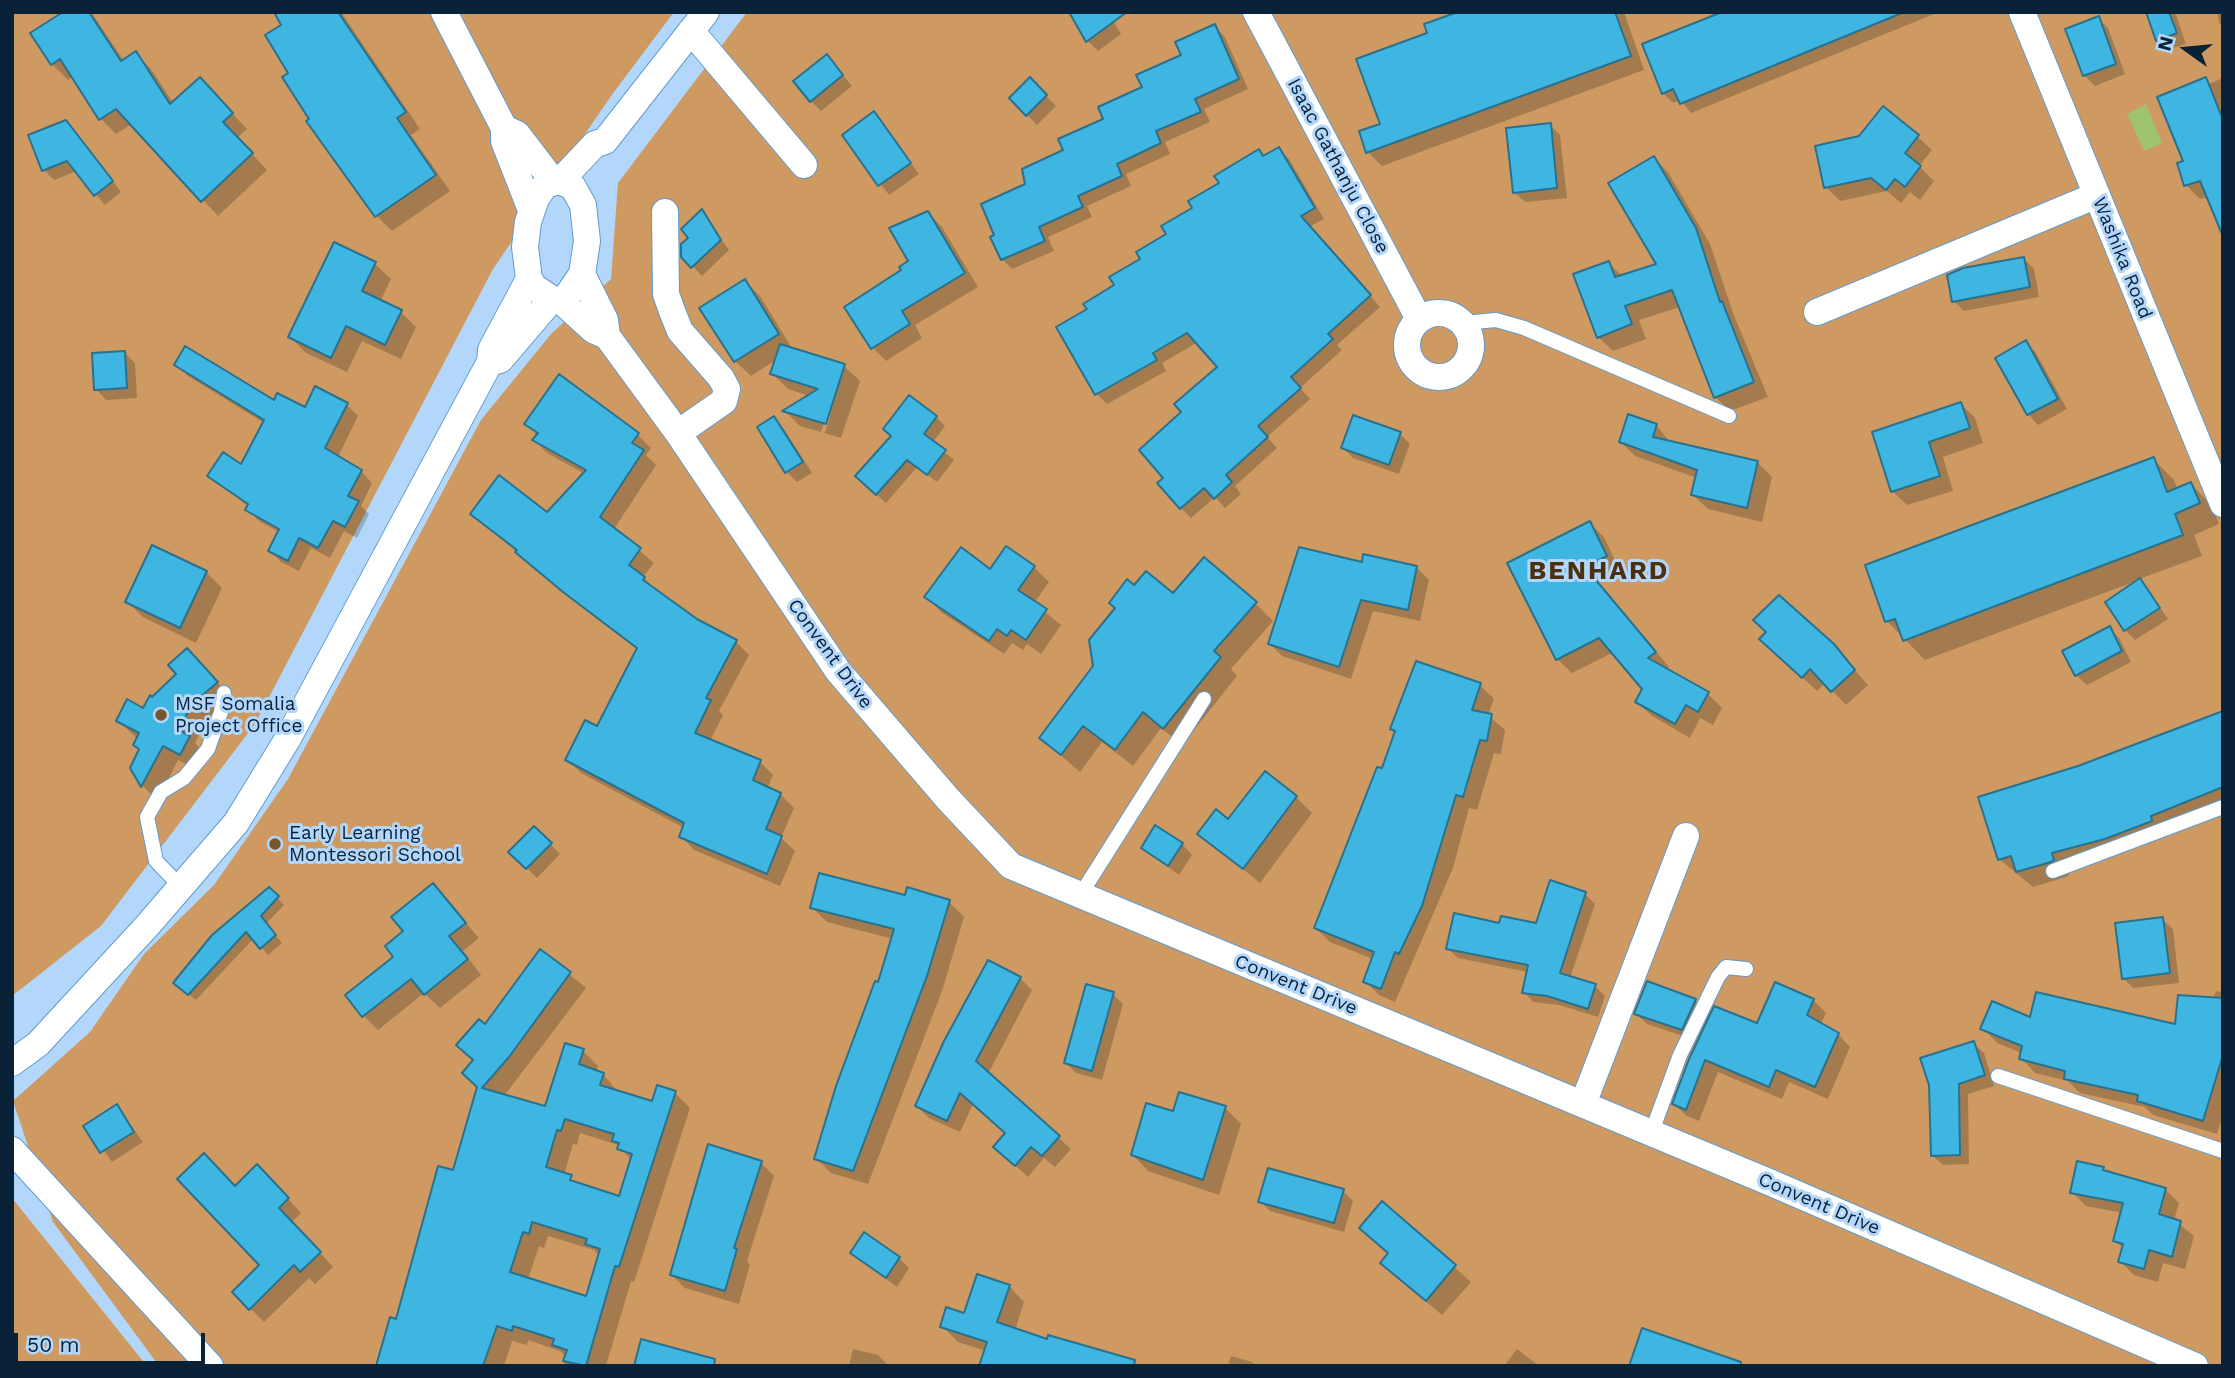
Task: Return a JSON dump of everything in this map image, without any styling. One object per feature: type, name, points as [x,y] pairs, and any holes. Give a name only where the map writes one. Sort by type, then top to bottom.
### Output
[{"type":"street","points":[[444,12],[505,128],[504,141],[531,210]]},
{"type":"street","name":"Isaac Gathanju Close","points":[[1256,12],[1419,319]]},
{"type":"street","name":"Washika Road","points":[[2022,12],[2223,504]]},
{"type":"street","points":[[564,186],[595,144],[605,141],[698,22],[804,165]]},
{"type":"street","points":[[490,362],[500,360],[556,300],[575,287],[586,258],[586,218],[564,186],[517,134],[505,128]]},
{"type":"street","points":[[12,1063],[38,1044],[236,823],[287,740],[490,362],[491,350],[529,279],[525,247],[531,210],[545,185],[564,186]]},
{"type":"street","points":[[1817,312],[2097,195]]},
{"type":"street","points":[[665,212],[666,294],[680,331],[721,378],[727,390],[724,401],[678,433]]},
{"type":"street","name":"Convent Drive","points":[[582,274],[605,320],[607,336],[678,433],[838,671],[948,799],[1011,866],[1079,897],[1769,1182],[2195,1366]]},
{"type":"street","name":"Convent Drive","points":[[529,279],[534,287],[556,300],[593,330],[607,336]]},
{"type":"street","points":[[1434,312],[1450,314],[1463,323],[1471,337],[1471,353],[1463,368],[1449,376],[1433,377],[1420,372],[1411,362],[1407,349],[1408,335],[1419,319],[1434,312]]},
{"type":"street","points":[[1583,1104],[1686,836]]},
{"type":"street","points":[[12,1150],[211,1366]]},
{"type":"lane","points":[[1463,323],[1496,320],[1524,328],[1729,416]]},
{"type":"lane","points":[[181,887],[156,861],[147,817],[161,792],[184,778],[208,749],[221,712],[224,693]]},
{"type":"lane","points":[[1079,897],[1204,699]]},
{"type":"lane","points":[[2053,872],[2223,807]]},
{"type":"lane","points":[[1651,1134],[1680,1055],[1718,977],[1726,967],[1746,969]]},
{"type":"lane","points":[[1998,1076],[2223,1151]]},
{"type":"shaded area","points":[[12,12],[674,12],[611,96],[493,269],[255,724],[101,926],[12,996]]},
{"type":"shaded area","points":[[747,12],[2223,12],[2223,1366],[159,1366],[53,1222],[13,1101],[90,1032],[144,954],[214,885],[288,779],[481,420],[551,334],[611,279],[618,183]]},
{"type":"shaded area","points":[[2146,104],[2162,143],[2144,151],[2127,114]]},
{"type":"shaded area","points":[[12,1198],[147,1366],[12,1366]]},
{"type":"building","points":[[63,12],[89,12],[121,61],[136,51],[170,104],[200,77],[233,113],[223,122],[253,153],[201,202],[116,109],[99,120],[60,59],[51,65],[30,33]]},
{"type":"building","points":[[274,12],[338,12],[406,112],[397,118],[436,175],[375,217],[306,121],[309,119],[282,77],[288,73],[265,35],[281,25]]},
{"type":"building","points":[[1069,12],[1127,12],[1086,42]]},
{"type":"building","points":[[1458,12],[1615,12],[1631,56],[1366,153],[1359,131],[1380,124],[1356,59],[1427,33],[1424,24]]},
{"type":"building","points":[[1722,12],[1902,13],[1680,104],[1673,89],[1662,94],[1642,44]]},
{"type":"building","points":[[2146,12],[2169,12],[2177,33],[2156,41]]},
{"type":"building","points":[[2099,16],[2116,64],[2083,76],[2065,29]]},
{"type":"building","points":[[1215,24],[1239,79],[1195,99],[1201,112],[1156,131],[1161,143],[1117,164],[1122,176],[1078,196],[1083,207],[1039,227],[1045,241],[1001,260],[990,237],[994,235],[981,204],[1025,184],[1022,169],[1063,150],[1058,139],[1103,119],[1098,107],[1142,87],[1136,75],[1181,55],[1175,42]]},
{"type":"building","points":[[827,54],[843,75],[810,102],[793,81]]},
{"type":"building","points":[[1030,77],[1047,95],[1026,116],[1009,98]]},
{"type":"building","points":[[2206,77],[2223,120],[2222,234],[2200,181],[2184,186],[2177,163],[2183,161],[2157,97]]},
{"type":"building","points":[[1883,106],[1919,135],[1905,153],[1921,166],[1905,187],[1895,179],[1886,190],[1871,178],[1824,188],[1815,146],[1859,136]]},
{"type":"building","points":[[874,111],[911,163],[878,186],[842,135]]},
{"type":"building","points":[[66,120],[113,181],[94,196],[67,161],[42,171],[28,135]]},
{"type":"building","points":[[1551,123],[1557,188],[1513,193],[1506,128]]},
{"type":"building","points":[[1279,147],[1315,208],[1301,216],[1371,295],[1328,334],[1333,339],[1291,377],[1301,388],[1258,426],[1268,437],[1226,475],[1232,482],[1214,499],[1204,488],[1180,509],[1157,483],[1163,478],[1139,450],[1181,412],[1174,404],[1217,367],[1187,333],[1153,353],[1157,360],[1095,395],[1056,327],[1087,309],[1083,304],[1114,285],[1109,277],[1140,259],[1136,252],[1166,234],[1161,226],[1192,208],[1188,201],[1219,183],[1214,176],[1259,149],[1263,156]]},
{"type":"building","points":[[1654,156],[1696,228],[1720,302],[1722,301],[1754,382],[1714,398],[1672,290],[1625,306],[1632,324],[1597,338],[1573,274],[1609,261],[1615,277],[1656,264],[1608,183]]},
{"type":"building","points":[[702,209],[721,240],[691,268],[681,257],[681,244],[688,238],[681,229]]},
{"type":"building","points":[[928,211],[965,273],[902,311],[910,324],[871,349],[844,307],[901,270],[899,267],[908,261],[889,228]]},
{"type":"building","points":[[334,242],[376,262],[362,291],[402,310],[385,345],[346,326],[331,358],[288,337]]},
{"type":"building","points":[[2024,257],[2030,287],[1952,302],[1947,275],[1963,268]]},
{"type":"building","points":[[745,279],[779,334],[734,362],[699,308]]},
{"type":"building","points":[[2026,340],[2058,399],[2027,415],[1995,358]]},
{"type":"building","points":[[780,344],[845,364],[826,424],[782,411],[818,389],[770,374]]},
{"type":"building","points":[[185,346],[274,400],[277,393],[305,407],[315,386],[348,403],[325,448],[362,470],[348,496],[359,501],[345,527],[333,521],[318,548],[299,538],[288,561],[268,551],[279,529],[245,510],[248,504],[207,476],[223,452],[241,464],[264,420],[174,365]]},
{"type":"building","points":[[125,351],[127,388],[94,390],[92,353]]},
{"type":"building","points":[[559,374],[639,433],[632,443],[644,450],[600,517],[641,548],[629,565],[645,577],[643,580],[697,619],[737,640],[706,698],[711,700],[695,733],[761,760],[753,780],[781,793],[766,829],[782,836],[767,874],[679,837],[684,823],[565,760],[585,720],[597,726],[637,648],[563,592],[515,552],[517,550],[470,514],[499,475],[547,512],[586,470],[532,440],[538,433],[524,424]]},
{"type":"building","points":[[909,395],[937,416],[924,434],[946,450],[927,475],[907,460],[876,495],[855,476],[891,436],[883,429]]},
{"type":"building","points":[[1961,402],[1970,428],[1929,442],[1940,476],[1891,492],[1872,432]]},
{"type":"building","points":[[1628,414],[1657,424],[1653,437],[1758,461],[1747,508],[1691,495],[1697,470],[1619,442]]},
{"type":"building","points":[[1353,415],[1401,432],[1389,465],[1341,448]]},
{"type":"building","points":[[774,416],[803,462],[785,473],[757,427]]},
{"type":"building","points":[[2154,457],[2167,492],[2191,482],[2200,503],[2175,514],[2183,535],[1903,641],[1895,619],[1885,622],[1865,565]]},
{"type":"building","points":[[1590,521],[1607,556],[1585,567],[1656,652],[1648,658],[1709,692],[1698,712],[1686,705],[1675,724],[1635,702],[1642,689],[1599,638],[1556,660],[1507,563]]},
{"type":"building","points":[[152,545],[207,571],[180,628],[125,602]]},
{"type":"building","points":[[1006,546],[1035,566],[1018,590],[1047,609],[1026,640],[1011,630],[1007,636],[997,629],[989,641],[924,597],[961,547],[990,569]]},
{"type":"building","points":[[1299,547],[1362,562],[1363,554],[1417,566],[1408,610],[1361,600],[1339,667],[1268,644]]},
{"type":"building","points":[[1204,557],[1257,602],[1214,651],[1221,657],[1163,729],[1143,712],[1115,750],[1083,726],[1061,755],[1039,738],[1093,666],[1089,640],[1115,608],[1109,603],[1127,579],[1134,585],[1146,571],[1173,593]]},
{"type":"building","points":[[2140,578],[2160,608],[2124,631],[2105,602]]},
{"type":"building","points":[[1779,595],[1834,644],[1855,670],[1831,692],[1810,669],[1802,678],[1759,639],[1766,632],[1753,620]]},
{"type":"building","points":[[2110,626],[2122,651],[2075,676],[2062,651]]},
{"type":"building","points":[[187,648],[218,682],[192,704],[179,730],[190,736],[180,755],[163,746],[141,787],[130,768],[139,749],[133,745],[139,733],[116,721],[127,699],[143,708],[150,695],[152,697],[176,674],[168,665]]},
{"type":"building","points":[[1416,661],[1481,683],[1472,710],[1492,714],[1487,741],[1480,740],[1463,797],[1456,795],[1422,906],[1399,954],[1395,952],[1381,989],[1363,982],[1374,952],[1314,928],[1377,767],[1382,768],[1395,731],[1390,729]]},
{"type":"building","points":[[2223,711],[2223,787],[2151,816],[2152,821],[2105,839],[2052,853],[2054,860],[2051,862],[2016,872],[2011,856],[1998,860],[1978,797],[2078,766]]},
{"type":"building","points":[[1265,771],[1297,796],[1243,869],[1197,834],[1216,809],[1228,819]]},
{"type":"building","points":[[1155,825],[1183,843],[1168,866],[1141,848]]},
{"type":"building","points":[[534,826],[552,843],[526,869],[508,852]]},
{"type":"building","points":[[819,873],[905,895],[907,887],[950,900],[927,976],[853,1171],[814,1159],[836,1086],[875,981],[878,982],[894,929],[810,908]]},
{"type":"building","points":[[1550,880],[1586,892],[1560,973],[1596,984],[1588,1009],[1547,996],[1522,993],[1528,965],[1446,949],[1454,913],[1499,923],[1501,916],[1536,923]]},
{"type":"building","points":[[433,883],[466,923],[449,936],[468,959],[424,995],[411,979],[362,1017],[345,995],[393,957],[385,946],[403,931],[391,917]]},
{"type":"building","points":[[269,887],[279,896],[261,916],[276,935],[260,949],[246,932],[188,995],[173,983],[212,935]]},
{"type":"building","points":[[2163,917],[2170,973],[2122,979],[2115,923]]},
{"type":"building","points":[[540,949],[571,972],[509,1057],[482,1088],[545,1106],[565,1043],[584,1049],[579,1064],[604,1073],[600,1085],[652,1101],[657,1085],[676,1091],[619,1267],[615,1266],[586,1366],[563,1361],[567,1350],[552,1345],[554,1339],[513,1326],[512,1331],[497,1326],[483,1366],[376,1366],[390,1317],[396,1319],[438,1166],[453,1170],[477,1087],[462,1073],[473,1060],[456,1045],[479,1019],[485,1024]],"holes":[[[565,1119],[614,1134],[612,1141],[619,1143],[617,1149],[632,1154],[619,1196],[570,1180],[572,1175],[546,1167],[557,1130],[561,1131]],[[532,1222],[587,1239],[585,1244],[600,1249],[586,1296],[510,1272],[523,1232],[529,1234]]]},
{"type":"building","points":[[988,960],[1021,977],[976,1061],[1060,1136],[1042,1156],[1031,1147],[1015,1166],[993,1147],[1005,1133],[960,1093],[947,1121],[915,1106],[944,1041]]},
{"type":"building","points":[[1647,981],[1696,999],[1682,1030],[1634,1014]]},
{"type":"building","points":[[1775,982],[1814,999],[1807,1015],[1839,1033],[1815,1087],[1776,1070],[1769,1087],[1705,1060],[1686,1110],[1672,1104],[1689,1059],[1714,1006],[1757,1023]]},
{"type":"building","points":[[1086,984],[1114,992],[1092,1071],[1064,1063]]},
{"type":"building","points":[[2036,992],[2175,1024],[2178,995],[2223,998],[2223,1055],[2203,1121],[2137,1101],[2138,1095],[2064,1079],[2065,1071],[2019,1059],[2022,1046],[1980,1029],[1992,1001],[2030,1017]]},
{"type":"building","points":[[1974,1041],[1985,1075],[1959,1084],[1960,1155],[1931,1156],[1929,1085],[1920,1058]]},
{"type":"building","points":[[1179,1092],[1226,1106],[1203,1180],[1131,1155],[1146,1103],[1173,1111]]},
{"type":"building","points":[[117,1104],[134,1132],[100,1153],[83,1126]]},
{"type":"building","points":[[708,1144],[762,1161],[734,1248],[737,1249],[725,1291],[670,1275]]},
{"type":"building","points":[[204,1153],[235,1186],[257,1164],[289,1198],[279,1208],[321,1252],[300,1272],[294,1265],[249,1310],[232,1292],[259,1265],[177,1179]]},
{"type":"building","points":[[2077,1161],[2166,1188],[2159,1214],[2181,1221],[2172,1257],[2149,1250],[2144,1269],[2118,1262],[2123,1244],[2113,1241],[2123,1203],[2070,1193]]},
{"type":"building","points":[[1268,1168],[1344,1189],[1334,1223],[1258,1202]]},
{"type":"building","points":[[1382,1201],[1456,1265],[1426,1301],[1380,1263],[1388,1253],[1359,1228]]},
{"type":"building","points":[[864,1232],[900,1257],[886,1278],[850,1253]]},
{"type":"building","points":[[977,1274],[1010,1285],[997,1322],[1047,1339],[1048,1335],[1135,1360],[1134,1366],[979,1366],[987,1342],[940,1327],[946,1307],[964,1313]]},
{"type":"building","points":[[1642,1328],[1741,1362],[1741,1366],[1629,1366]]},
{"type":"building","points":[[641,1339],[715,1359],[714,1366],[634,1366]]},
{"type":"place","name":"MSF Somalia Project Office","points":[[161,715]]},
{"type":"place","name":"Early Learning Montessori School","points":[[275,844]]},
{"type":"district","name":"BENHARD","points":[[1599,571]]}]
